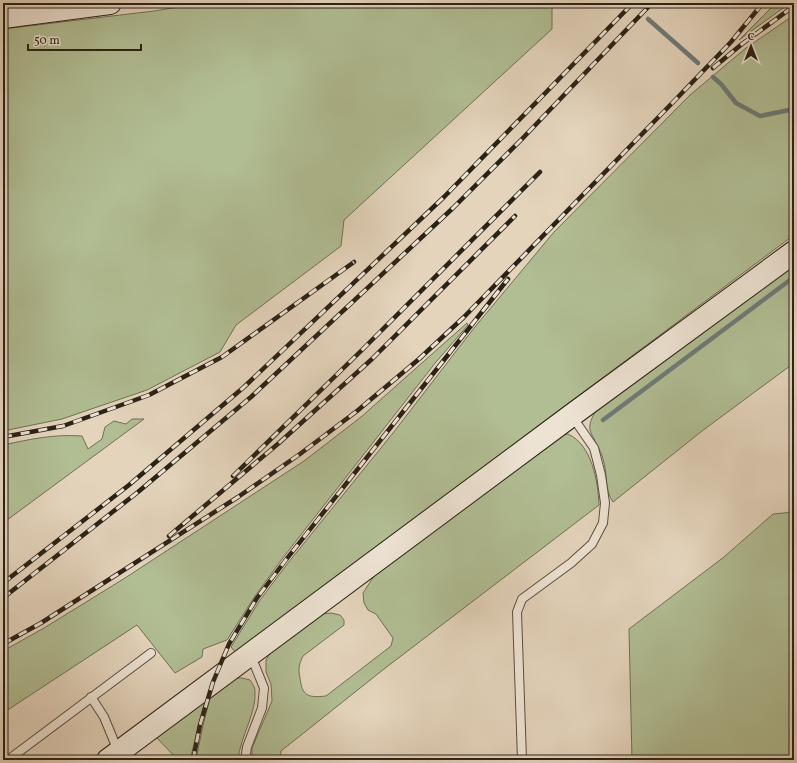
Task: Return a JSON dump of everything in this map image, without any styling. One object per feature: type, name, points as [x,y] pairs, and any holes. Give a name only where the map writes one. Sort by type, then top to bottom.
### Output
[{"type":"street","points":[[3,17],[110,3]]},
{"type":"street","points":[[114,756],[572,415],[794,252]]},
{"type":"lane","points":[[522,760],[517,612],[522,599],[592,544],[603,523],[605,503],[601,475],[594,448],[572,415]]},
{"type":"lane","points":[[8,760],[151,652]]},
{"type":"lane","points":[[245,760],[247,747],[262,708],[264,688],[251,655]]},
{"type":"lane","points":[[91,697],[104,717],[114,756]]},
{"type":"green space","points":[[203,3],[554,3],[552,6],[552,29],[344,220],[341,246],[236,325],[220,352],[147,390],[62,419],[3,431],[3,29],[154,11]]},
{"type":"green space","points":[[776,3],[790,3],[739,40]]},
{"type":"green space","points":[[794,15],[794,235],[235,652],[231,647],[260,600],[288,563],[393,433],[474,328],[554,232],[690,95],[746,48]]},
{"type":"green space","points":[[794,264],[794,363],[702,431],[613,502],[608,492],[602,455],[590,430],[590,423],[595,412]]},
{"type":"green space","points":[[467,323],[468,325],[436,362],[282,559],[255,596],[227,640],[203,649],[202,657],[175,673],[137,625],[3,713],[3,651],[44,628],[125,578],[304,461],[361,417]]},
{"type":"green space","points":[[132,419],[144,419],[3,523],[3,445],[52,436],[82,436],[88,449],[102,439],[105,427],[114,421],[126,424]]},
{"type":"green space","points":[[568,434],[583,446],[588,455],[595,475],[599,505],[384,669],[281,751],[280,760],[252,760],[252,748],[272,701],[271,684],[266,672],[266,660],[272,649],[322,614],[331,613],[340,615],[344,620],[344,625],[303,656],[299,667],[302,689],[304,692],[315,697],[326,696],[391,646],[393,638],[376,614],[368,610],[364,603],[363,593],[374,576],[560,435]]},
{"type":"green space","points":[[794,512],[794,760],[632,760],[629,629],[724,557],[773,514]]},
{"type":"green space","points":[[235,678],[250,680],[255,691],[255,699],[251,716],[239,751],[238,760],[196,760],[211,695]]},
{"type":"green space","points":[[205,699],[190,760],[178,760],[156,737]]},
{"type":"waterway","points":[[648,19],[698,63]]},
{"type":"waterway","points":[[713,77],[721,84],[736,103],[760,116],[794,109]]},
{"type":"waterway","points":[[603,420],[794,277]]},
{"type":"railway","points":[[3,583],[129,485],[244,387],[444,197],[633,3]]},
{"type":"railway","points":[[3,598],[138,492],[251,397],[453,208],[521,140],[652,3]]},
{"type":"railway","points":[[3,644],[41,623],[238,497],[300,454],[357,411],[419,359],[464,317],[680,95],[731,42],[763,3]]},
{"type":"railway","points":[[713,68],[742,44],[794,6]]},
{"type":"railway","points":[[233,476],[363,349],[540,172]]},
{"type":"railway","points":[[169,536],[279,443],[372,359],[515,216]]},
{"type":"railway","points":[[3,437],[63,426],[149,395],[222,357],[354,262]]},
{"type":"railway","points":[[193,760],[200,725],[213,682],[229,644],[257,598],[508,279]]}]
